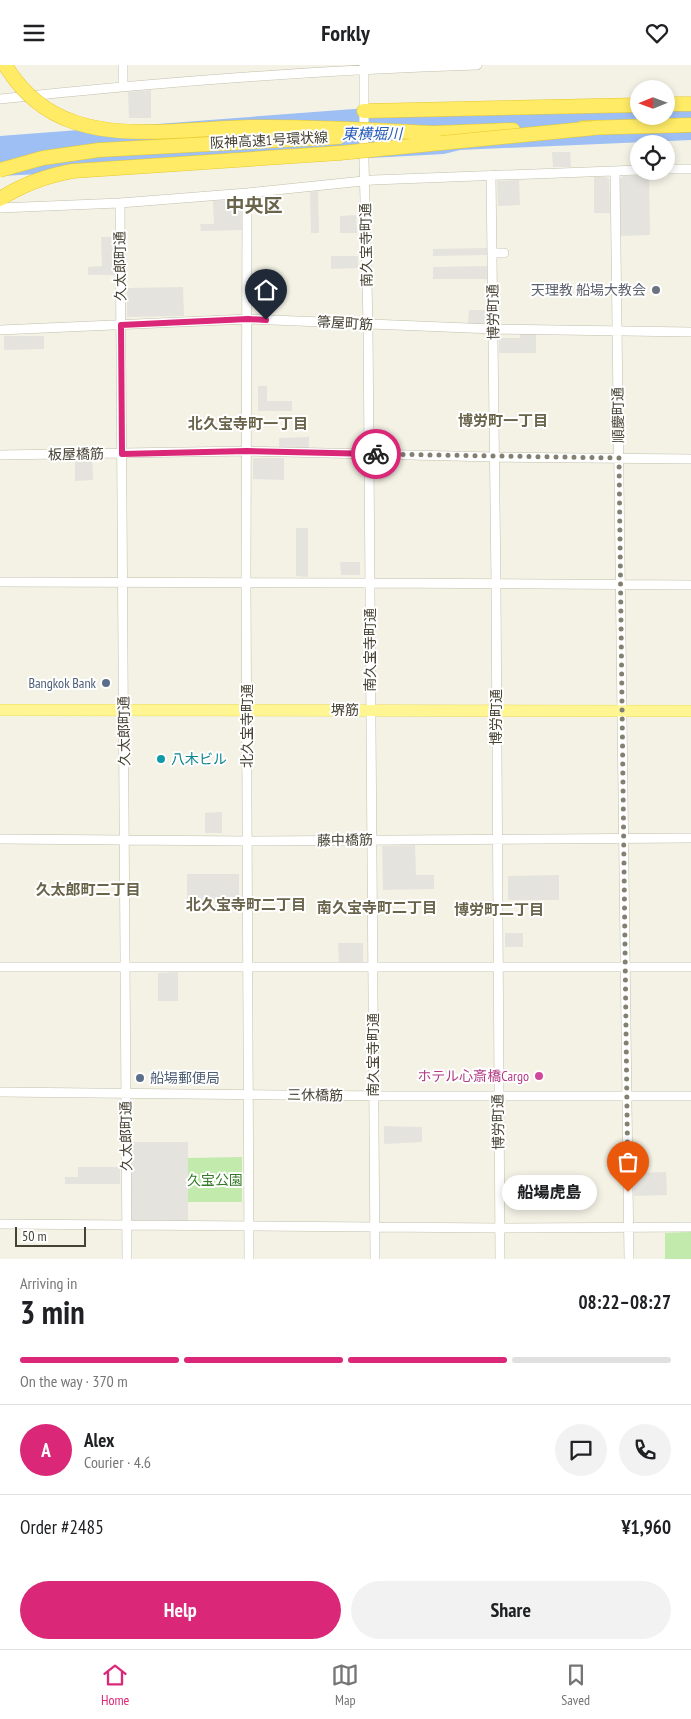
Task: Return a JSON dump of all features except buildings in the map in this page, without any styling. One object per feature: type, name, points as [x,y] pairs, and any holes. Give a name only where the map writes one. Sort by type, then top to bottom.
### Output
[{"type":"highway","points":[[5,65],[22,88],[45,108],[74,122],[118,131],[292,127],[434,133]]},
{"type":"highway","points":[[675,104],[691,104]]},
{"type":"highway","points":[[364,106],[630,105]]},
{"type":"highway","name":"阪神高速1号環状線","points":[[0,170],[43,158],[99,150],[434,133],[691,125]]},
{"type":"highway","points":[[0,199],[32,181],[73,171],[340,153],[594,128]]},
{"type":"main road","name":"堺筋","points":[[0,710],[691,711]]},
{"type":"street","points":[[122,86],[124,65]]},
{"type":"street","points":[[247,76],[248,65]]},
{"type":"street","points":[[0,99],[122,86],[364,67],[477,65]]},
{"type":"street","name":"南久宝寺町通","points":[[364,67],[368,324],[375,1259]]},
{"type":"street","points":[[675,169],[691,169]]},
{"type":"street","points":[[0,208],[120,203],[365,181],[630,170]]},
{"type":"street","name":"順慶町通","points":[[615,171],[629,1259]]},
{"type":"street","name":"博労町通","points":[[491,175],[496,584],[500,1259]]},
{"type":"street","name":"北久宝寺町通","points":[[247,193],[246,582],[249,1259]]},
{"type":"street","name":"久太郎町通","points":[[120,203],[127,1259]]},
{"type":"street","points":[[492,253],[504,253]]},
{"type":"street","name":"箒屋町筋","points":[[0,330],[248,319],[493,329],[691,332]]},
{"type":"street","name":"板屋橋筋","points":[[0,455],[247,451],[494,457],[691,459]]},
{"type":"street","points":[[0,582],[691,585]]},
{"type":"street","name":"藤中橋筋","points":[[0,839],[248,841],[691,838]]},
{"type":"street","points":[[0,967],[691,967]]},
{"type":"street","name":"三休橋筋","points":[[0,1092],[374,1096],[691,1096]]},
{"type":"street","points":[[0,1224],[249,1227],[691,1227]]},
{"type":"green space","name":"久宝公園","points":[[242,1157],[242,1202],[188,1202],[188,1158]]},
{"type":"green space","points":[[691,1232],[691,1259],[665,1259],[665,1233]]},
{"type":"shaded area","points":[[151,90],[151,118],[129,118],[128,92]]},
{"type":"shaded area","points":[[552,152],[570,152],[571,167],[553,167]]},
{"type":"shaded area","points":[[623,176],[630,176],[630,180],[649,180],[650,235],[621,236],[620,179]]},
{"type":"shaded area","points":[[594,177],[606,177],[609,179],[610,213],[594,213]]},
{"type":"shaded area","points":[[519,180],[520,205],[498,206],[497,181]]},
{"type":"shaded area","points":[[318,191],[319,233],[311,233],[310,192]]},
{"type":"shaded area","points":[[240,199],[242,230],[201,231],[200,224],[214,224],[213,201]]},
{"type":"shaded area","points":[[356,215],[357,233],[340,233],[340,216]]},
{"type":"shaded area","points":[[101,237],[114,237],[115,275],[88,275],[88,267],[102,266]]},
{"type":"shaded area","points":[[487,248],[487,255],[433,256],[433,249]]},
{"type":"shaded area","points":[[331,256],[358,256],[358,268],[331,269]]},
{"type":"shaded area","points":[[487,266],[487,279],[433,279],[433,267]]},
{"type":"shaded area","points":[[183,287],[184,316],[127,317],[127,288]]},
{"type":"shaded area","points":[[469,310],[487,310],[488,322],[485,325],[468,324]]},
{"type":"shaded area","points":[[520,334],[536,334],[536,353],[499,353],[499,338],[520,338]]},
{"type":"shaded area","points":[[4,336],[44,336],[44,349],[4,350]]},
{"type":"shaded area","points":[[258,386],[267,386],[267,401],[292,401],[292,411],[258,411]]},
{"type":"shaded area","points":[[309,437],[309,448],[279,447],[279,438]]},
{"type":"shaded area","points":[[253,458],[284,458],[284,480],[253,479]]},
{"type":"shaded area","points":[[92,459],[93,480],[75,481],[75,460]]},
{"type":"shaded area","points":[[296,528],[308,528],[308,577],[296,576]]},
{"type":"shaded area","points":[[340,562],[360,562],[360,575],[341,575]]},
{"type":"shaded area","points":[[222,812],[222,833],[205,833],[205,813]]},
{"type":"shaded area","points":[[415,845],[416,875],[434,875],[434,889],[383,890],[382,846]]},
{"type":"shaded area","points":[[187,874],[239,874],[239,900],[187,900]]},
{"type":"shaded area","points":[[559,875],[559,900],[508,900],[508,876]]},
{"type":"shaded area","points":[[505,933],[523,933],[523,947],[505,947]]},
{"type":"shaded area","points":[[338,943],[363,943],[363,963],[339,963]]},
{"type":"shaded area","points":[[178,972],[178,1001],[158,1001],[158,973]]},
{"type":"shaded area","points":[[384,1126],[422,1127],[422,1142],[384,1144]]},
{"type":"shaded area","points":[[129,1142],[188,1142],[188,1221],[130,1221]]},
{"type":"shaded area","points":[[78,1167],[120,1167],[120,1184],[65,1184],[65,1177],[78,1177]]},
{"type":"shaded area","points":[[666,1172],[667,1195],[634,1196],[634,1173]]},
{"type":"water","name":"東横堀川","points":[[691,97],[691,140],[675,141],[675,135],[630,135],[630,143],[460,150],[444,154],[0,176],[0,136],[367,108],[630,99],[630,125],[675,125],[675,98]]},
{"type":"way so far","points":[[376,454],[619,458],[628,1192]]},
{"type":"place","name":"天理教 船場大教会","points":[[656,290]]},
{"type":"place","name":"Bangkok Bank","points":[[106,683]]},
{"type":"place","name":"八木ビル","points":[[161,759]]},
{"type":"place","name":"ホテル心斎橋Cargo","points":[[539,1076]]},
{"type":"place","name":"船場郵便局","points":[[140,1078]]},
{"type":"place","name":"船場虎島","points":[[628,1192]]},
{"type":"district","name":"中央区","points":[[254,205]]},
{"type":"district","name":"博労町一丁目","points":[[503,420]]},
{"type":"district","name":"北久宝寺町一丁目","points":[[248,423]]},
{"type":"district","name":"久太郎町二丁目","points":[[88,889]]},
{"type":"district","name":"北久宝寺町二丁目","points":[[246,904]]},
{"type":"district","name":"南久宝寺町二丁目","points":[[377,907]]},
{"type":"district","name":"博労町二丁目","points":[[499,909]]},
{"type":"route","points":[[266,320],[248,319],[121,325],[122,454],[247,451],[376,454]]}]
